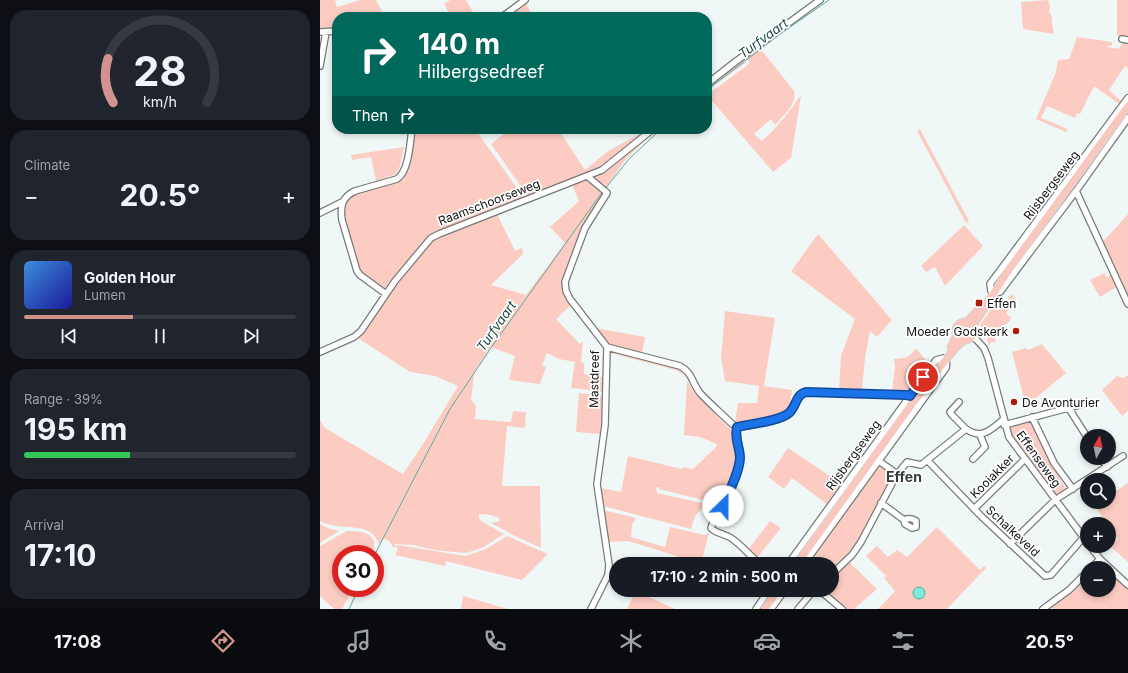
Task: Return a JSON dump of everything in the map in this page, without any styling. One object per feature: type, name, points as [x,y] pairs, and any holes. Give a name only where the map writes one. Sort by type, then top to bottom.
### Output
[{"type":"main road","name":"Rijsbergseweg","points":[[969,325],[976,318],[994,290],[1128,106]]},
{"type":"main road","points":[[960,324],[969,325],[973,330],[973,336],[967,340],[960,338],[956,330],[960,324]]},
{"type":"main road","name":"Rijsbergseweg","points":[[802,557],[924,387],[956,347],[960,338]]},
{"type":"main road","points":[[764,609],[773,597]]},
{"type":"street","points":[[509,12],[525,0]]},
{"type":"street","points":[[712,80],[820,0]]},
{"type":"street","points":[[320,66],[323,32]]},
{"type":"street","name":"Rijsbergseweg","points":[[994,290],[1128,98]]},
{"type":"street","name":"Rijsbergseweg","points":[[994,290],[1076,191],[1128,118]]},
{"type":"street","points":[[320,213],[342,202],[355,191],[401,177],[405,167],[411,134]]},
{"type":"street","name":"Raamschoorseweg","points":[[320,352],[354,337],[361,331],[386,294],[431,238],[602,170],[614,162],[647,134]]},
{"type":"street","name":"Mastdreef","points":[[587,176],[607,193],[585,228],[565,282],[566,291],[570,299],[607,347],[605,425],[597,484],[609,565],[608,575],[591,609]]},
{"type":"street","points":[[1076,191],[1097,240],[1128,304]]},
{"type":"street","points":[[342,202],[342,220],[357,271],[360,275],[386,294]]},
{"type":"street","name":"Effenseweg","points":[[973,336],[984,348],[1009,437],[1080,533]]},
{"type":"street","points":[[607,347],[685,368],[690,374],[699,392],[737,427],[767,421],[786,415],[793,409],[799,396],[806,392],[910,396]]},
{"type":"street","name":"Rijsbergseweg","points":[[793,557],[910,396],[943,362]]},
{"type":"street","name":"Rijsbergseweg","points":[[809,557],[879,462],[943,362]]},
{"type":"street","points":[[959,402],[950,412],[966,429],[980,435],[985,434],[1004,422],[1032,417],[1087,403]]},
{"type":"street","points":[[1068,407],[1082,429]]},
{"type":"street","points":[[1032,417],[1054,463],[1073,490]]},
{"type":"street","points":[[737,427],[736,434],[740,460],[728,493],[711,528],[714,531],[734,540],[751,557]]},
{"type":"street","points":[[839,567],[852,555],[861,542],[897,474],[907,462],[921,465],[928,461],[966,429]]},
{"type":"street","points":[[973,459],[985,447],[980,435]]},
{"type":"street","points":[[1010,544],[1055,500],[1073,490],[1123,456]]},
{"type":"street","name":"Kooiakker","points":[[974,509],[1025,459]]},
{"type":"street","name":"Schalkeveld","points":[[928,461],[1010,544],[1047,576],[1051,575],[1080,545]]},
{"type":"street","points":[[879,462],[897,474]]},
{"type":"street","points":[[881,503],[904,520]]},
{"type":"street","points":[[1095,553],[1128,586]]},
{"type":"street","points":[[1043,609],[1069,590],[1080,579]]},
{"type":"street","points":[[756,609],[764,597]]},
{"type":"street","points":[[771,609],[780,597]]},
{"type":"street","points":[[798,609],[808,597]]},
{"type":"street","points":[[828,597],[842,609]]},
{"type":"shaded area","points":[[320,0],[335,0],[337,7],[360,0],[376,0],[382,12],[332,12],[332,28],[320,29]]},
{"type":"shaded area","points":[[450,0],[466,0],[473,12],[448,12],[444,4]]},
{"type":"shaded area","points":[[1048,0],[1054,34],[1023,29],[1021,2]]},
{"type":"shaded area","points":[[1117,0],[1128,0],[1128,39],[1117,35]]},
{"type":"shaded area","points":[[526,3],[530,12],[512,12]]},
{"type":"shaded area","points":[[1077,37],[1112,42],[1112,46],[1107,47],[1119,49],[1123,43],[1128,41],[1128,68],[1125,66],[1109,90],[1121,101],[1119,104],[1094,86],[1080,114],[1077,113],[1075,118],[1047,106],[1041,118],[1068,129],[1066,132],[1036,119],[1056,72],[1058,60],[1069,59]]},
{"type":"shaded area","points":[[759,47],[794,91],[795,96],[792,105],[775,125],[771,119],[754,134],[762,141],[781,122],[801,96],[791,158],[773,172],[712,101],[712,91],[749,64],[744,54]]},
{"type":"shaded area","points":[[741,56],[745,63],[712,87],[712,77]]},
{"type":"shaded area","points":[[920,129],[969,221],[966,223],[917,131]]},
{"type":"shaded area","points":[[413,134],[479,134],[524,198],[433,233],[417,249],[383,290],[363,275],[357,268],[345,217],[345,206],[349,197],[359,192],[404,180]]},
{"type":"shaded area","points":[[504,134],[561,134],[585,170],[608,151],[640,134],[604,166],[528,196],[491,144]]},
{"type":"shaded area","points":[[646,134],[652,134],[626,159],[605,189],[591,177]]},
{"type":"shaded area","points":[[404,147],[400,166],[396,174],[376,181],[371,157],[352,160],[351,155]]},
{"type":"shaded area","points":[[585,181],[589,182],[604,193],[584,225],[564,280],[572,304],[556,319],[580,344],[583,341],[581,362],[584,363],[584,374],[604,377],[603,392],[571,388],[575,362],[559,359],[547,353],[542,365],[546,367],[540,384],[509,380],[515,356],[491,347],[473,374],[471,400],[476,406],[475,419],[511,422],[513,411],[526,412],[525,428],[507,426],[502,486],[540,486],[541,548],[491,523],[500,521],[499,518],[481,514],[479,515],[479,518],[481,521],[504,534],[482,548],[466,553],[434,550],[413,545],[394,544],[396,547],[398,545],[465,556],[486,549],[507,536],[548,554],[522,580],[446,561],[445,566],[395,555],[398,548],[393,547],[388,540],[382,539],[379,545],[375,537],[362,529],[337,526],[320,521],[320,420],[325,428],[403,474],[458,386],[435,376],[410,372],[356,337],[403,275],[433,240],[497,214],[515,251],[522,248],[523,254],[491,285],[526,295],[565,243],[550,227],[579,201],[572,185]]},
{"type":"shaded area","points":[[1128,214],[1128,301],[1101,244]]},
{"type":"shaded area","points":[[964,225],[983,246],[945,286],[935,267],[926,272],[921,266]]},
{"type":"shaded area","points":[[818,234],[892,320],[877,337],[870,331],[865,358],[862,391],[839,390],[841,356],[855,319],[792,272]]},
{"type":"shaded area","points":[[1105,273],[1106,277],[1111,275],[1117,287],[1100,297],[1090,280]]},
{"type":"shaded area","points":[[1012,294],[1016,300],[1006,313],[1011,318],[1009,322],[999,329],[994,336],[996,342],[991,342],[989,346],[985,332],[980,325],[1000,297],[1006,301]]},
{"type":"shaded area","points":[[725,311],[775,318],[764,386],[792,390],[789,410],[783,413],[735,423],[738,403],[757,403],[759,386],[725,381],[721,357]]},
{"type":"shaded area","points":[[595,328],[645,337],[642,353],[609,345]]},
{"type":"shaded area","points":[[1042,344],[1066,373],[1026,406],[1012,352],[1026,348],[1028,350]]},
{"type":"shaded area","points":[[916,348],[928,363],[907,393],[892,392],[895,367],[894,359],[907,357],[912,354]]},
{"type":"shaded area","points":[[610,350],[678,368],[686,378],[678,371],[610,353]]},
{"type":"shaded area","points":[[1128,375],[1128,411],[1122,416],[1102,390],[1117,376],[1123,378]]},
{"type":"shaded area","points":[[687,381],[694,392],[731,430],[737,461],[719,504],[656,487],[657,493],[706,504],[695,516],[691,529],[603,506],[600,488],[621,492],[628,456],[682,469],[683,467],[693,469],[716,447],[717,444],[700,437],[684,435]]},
{"type":"shaded area","points":[[579,393],[603,396],[600,434],[576,432]]},
{"type":"shaded area","points":[[1026,421],[1031,423],[1048,459],[1066,489],[1055,497],[1011,437],[1006,426]]},
{"type":"shaded area","points":[[788,448],[842,484],[827,504],[792,478],[784,489],[768,477]]},
{"type":"shaded area","points":[[879,464],[895,473],[859,540],[839,563],[839,557],[811,557]]},
{"type":"shaded area","points":[[1128,483],[1128,562],[1116,551],[1116,541],[1118,539],[1116,536],[1116,517],[1102,517],[1097,509],[1116,509],[1116,491]]},
{"type":"shaded area","points":[[603,510],[636,518],[632,525],[631,537],[665,547],[670,527],[704,535],[709,533],[703,557],[679,557],[627,541],[609,542]]},
{"type":"shaded area","points":[[770,521],[781,528],[758,557],[754,557],[747,551]]},
{"type":"shaded area","points":[[320,524],[328,528],[339,531],[320,543]]},
{"type":"shaded area","points":[[937,527],[980,570],[984,566],[986,568],[947,609],[878,609],[895,591],[884,578],[886,576],[866,556],[877,546],[888,557],[897,550],[907,557]]},
{"type":"shaded area","points":[[347,531],[358,531],[365,533],[374,540],[374,545],[332,545],[332,597],[348,597],[342,609],[334,609],[320,596],[320,546]]},
{"type":"shaded area","points":[[847,560],[877,589],[854,609],[843,609],[827,597],[839,597],[839,568]]},
{"type":"shaded area","points":[[1116,577],[1128,588],[1128,609],[1053,609],[1050,606],[1080,580],[1080,597],[1116,597]]},
{"type":"shaded area","points":[[921,587],[924,588],[924,598],[917,599],[914,598],[913,591],[914,588]]},
{"type":"shaded area","points":[[463,596],[508,609],[461,609]]},
{"type":"shaded area","points":[[633,597],[649,597],[675,609],[627,609]]},
{"type":"waterway","name":"Turfvaart","points":[[712,86],[783,32],[829,0]]},
{"type":"waterway","name":"Turfvaart","points":[[605,189],[629,159],[656,134]]},
{"type":"waterway","name":"Turfvaart","points":[[380,545],[450,409],[493,345],[603,191]]},
{"type":"waterway","name":"Turfvaart","points":[[349,609],[355,597]]},
{"type":"place","name":"Effen","points":[[979,303]]},
{"type":"place","name":"Moeder Godskerk","points":[[1016,331]]},
{"type":"place","name":"De Avonturier","points":[[1014,402]]},
{"type":"district","name":"Effen","points":[[904,476]]},
{"type":"route","points":[[723,506],[740,460],[736,434],[737,427],[767,421],[786,415],[793,409],[797,399],[802,393],[810,391],[910,396],[923,377]]}]
